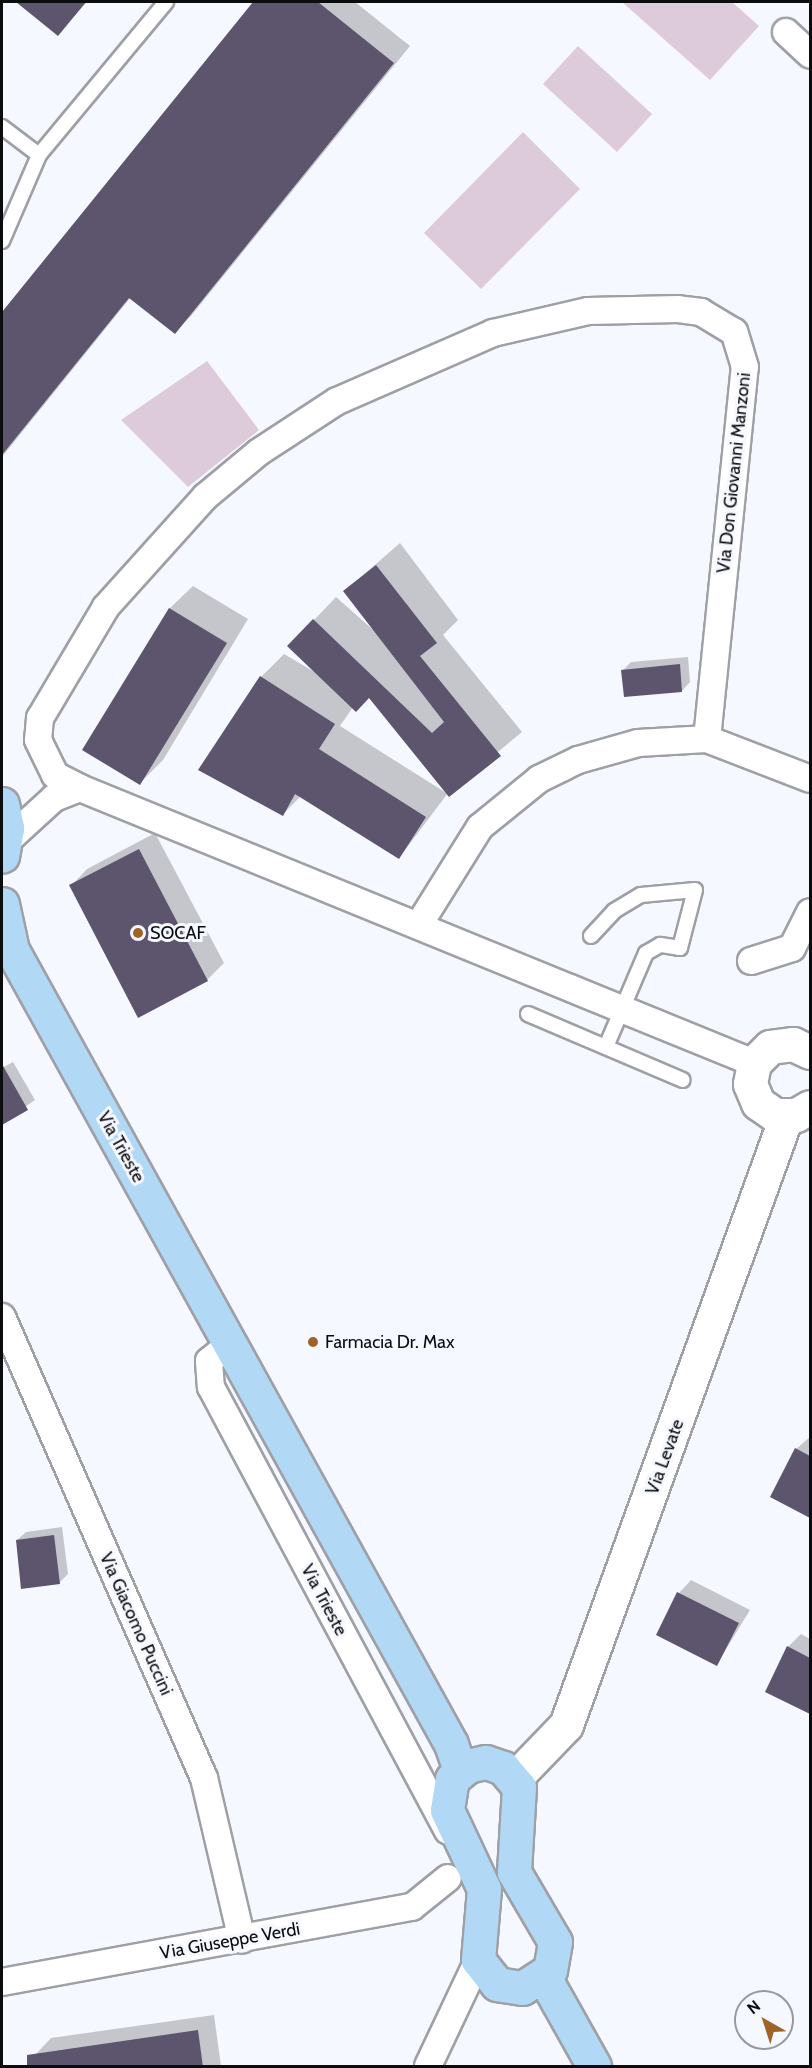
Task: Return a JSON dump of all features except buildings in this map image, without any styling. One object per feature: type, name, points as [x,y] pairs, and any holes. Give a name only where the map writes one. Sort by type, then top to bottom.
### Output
[{"type":"main road","points":[[2,804],[4,849]]},
{"type":"main road","name":"Via Trieste","points":[[2,904],[7,946],[452,1744],[460,1770]]},
{"type":"main road","points":[[486,1762],[514,1779],[520,1796],[514,1872],[555,1942],[544,1977],[522,1988],[506,1988],[490,1979],[478,1960],[484,1889],[445,1800],[460,1770],[486,1762]]},
{"type":"main road","points":[[544,1977],[594,2067]]},
{"type":"street","points":[[786,32],[810,54]]},
{"type":"street","name":"Via Don Giovanni Manzoni","points":[[707,739],[743,352],[734,332],[700,312],[588,311],[493,333],[439,354],[308,420],[205,497],[167,536],[106,607],[40,718],[38,740],[55,775],[80,788],[420,924],[621,1011],[754,1064]]},
{"type":"street","points":[[420,924],[480,827],[539,779],[578,760],[638,743],[707,739],[810,779]]},
{"type":"street","points":[[4,849],[31,815],[80,788]]},
{"type":"street","points":[[751,961],[792,948],[810,912]]},
{"type":"street","points":[[798,1112],[758,1103],[750,1084],[754,1064],[781,1043],[810,1052]]},
{"type":"street","name":"Via Levate","points":[[514,1779],[566,1725],[798,1112]]},
{"type":"street","name":"Via Giacomo Puccini","points":[[2,1317],[204,1778],[242,1940]]},
{"type":"street","name":"Via Trieste","points":[[230,1344],[209,1361],[211,1387],[449,1833],[452,1870]]},
{"type":"street","name":"Via Giuseppe Verdi","points":[[2,1982],[242,1940],[412,1907],[452,1870]]},
{"type":"street","points":[[428,2067],[478,1960]]},
{"type":"lane","points":[[2,241],[39,155],[166,2]]},
{"type":"lane","points":[[2,127],[39,155]]},
{"type":"lane","points":[[591,936],[614,911],[641,895],[695,890],[680,948],[660,945],[646,953],[606,1047]]},
{"type":"lane","points":[[528,1014],[683,1080]]},
{"type":"shaded area","points":[[622,2],[732,2],[759,26],[710,80]]},
{"type":"shaded area","points":[[578,46],[652,114],[617,152],[543,84]]},
{"type":"shaded area","points":[[523,132],[580,189],[481,289],[424,233]]},
{"type":"shaded area","points":[[207,361],[259,430],[188,487],[121,420]]},
{"type":"place","name":"SOCAF","points":[[138,933]]},
{"type":"place","name":"Farmacia Dr. Max","points":[[313,1342]]}]
